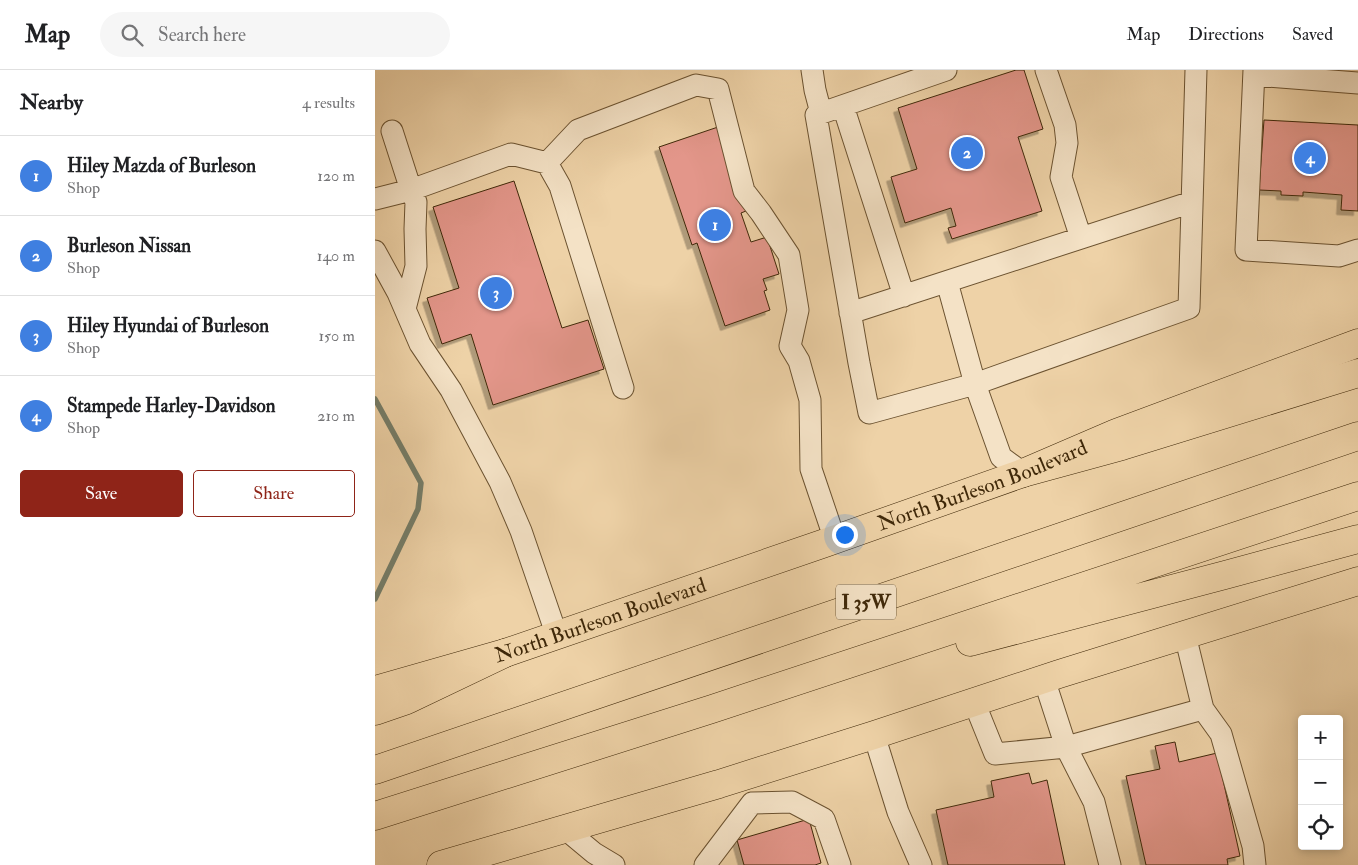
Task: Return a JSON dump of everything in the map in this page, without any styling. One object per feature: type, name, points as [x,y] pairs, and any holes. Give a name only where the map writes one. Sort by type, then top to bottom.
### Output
[{"type":"main road","name":"North Burleson Boulevard","points":[[375,690],[505,654],[835,540],[1023,473],[1116,432],[1358,343]]},
{"type":"main road","points":[[1023,473],[1122,446],[1358,373]]},
{"type":"main road","name":"I 35W","points":[[375,770],[1358,436]]},
{"type":"main road","name":"I 35W","points":[[375,816],[712,709],[1358,496]]},
{"type":"main road","points":[[712,709],[743,711],[771,704],[984,638],[1225,576],[1358,539]]},
{"type":"main road","points":[[441,865],[874,735],[1185,634],[1358,581]]},
{"type":"main road","points":[[375,711],[407,700],[505,654]]},
{"type":"street","points":[[812,70],[821,113]]},
{"type":"street","points":[[946,70],[917,75],[843,106],[816,115],[869,414],[975,384],[1189,308],[1196,70]]},
{"type":"street","points":[[1046,70],[1065,125],[1067,143],[1061,177],[1081,238]]},
{"type":"street","points":[[1358,83],[1254,73],[1246,250],[1339,256],[1358,250]]},
{"type":"street","points":[[547,162],[578,130],[696,86],[718,89],[744,191],[789,255],[798,310],[790,346],[799,361],[810,400],[811,469],[835,540]]},
{"type":"street","points":[[843,106],[904,296]]},
{"type":"street","points":[[392,131],[416,202],[416,266],[405,309]]},
{"type":"street","points":[[375,199],[411,190],[511,154],[547,162],[560,186],[623,388]]},
{"type":"street","points":[[850,313],[1192,202]]},
{"type":"street","points":[[375,251],[405,309],[420,344],[451,390],[500,482],[521,530],[557,636]]},
{"type":"street","points":[[947,282],[975,384],[1001,456],[1023,473]]},
{"type":"street","points":[[1185,634],[1203,709],[1221,734],[1253,846],[1255,865]]},
{"type":"street","points":[[1044,679],[1066,747],[1094,802],[1110,865]]},
{"type":"street","points":[[974,702],[995,754],[1066,747],[1203,709]]},
{"type":"street","points":[[874,735],[898,812],[921,865]]},
{"type":"street","points":[[741,776],[752,803]]},
{"type":"street","points":[[752,803],[792,802],[823,819],[841,865]]},
{"type":"street","points":[[705,865],[752,803]]},
{"type":"street","points":[[564,828],[594,853],[614,865]]},
{"type":"building","points":[[1016,70],[1024,70],[1043,129],[1018,137],[1042,211],[952,239],[948,228],[956,226],[951,208],[905,223],[891,177],[917,169],[898,108]]},
{"type":"building","points":[[1264,120],[1358,125],[1358,211],[1341,210],[1342,195],[1303,192],[1303,196],[1281,195],[1281,191],[1259,190]]},
{"type":"building","points":[[718,127],[746,211],[741,213],[751,242],[767,237],[779,274],[763,279],[767,290],[764,291],[770,310],[725,326],[697,243],[692,245],[659,147]]},
{"type":"building","points":[[514,181],[562,328],[588,320],[604,369],[493,405],[471,334],[442,344],[427,298],[459,288],[433,207]]},
{"type":"building","points":[[1175,742],[1179,762],[1217,753],[1240,856],[1227,859],[1228,865],[1146,865],[1126,776],[1160,769],[1155,746]]},
{"type":"building","points":[[1029,773],[1032,784],[1047,780],[1065,865],[948,865],[936,810],[994,797],[991,781]]},
{"type":"building","points":[[809,819],[821,863],[815,865],[744,865],[737,840]]},
{"type":"waterway","points":[[375,399],[421,483],[418,509],[375,599]]},
{"type":"place","name":"Burleson Nissan","points":[[967,153]]},
{"type":"place","name":"Stampede Harley-Davidson","points":[[1310,158]]},
{"type":"place","name":"Hiley Mazda of Burleson","points":[[715,225]]},
{"type":"place","name":"Hiley Hyundai of Burleson","points":[[496,293]]}]
